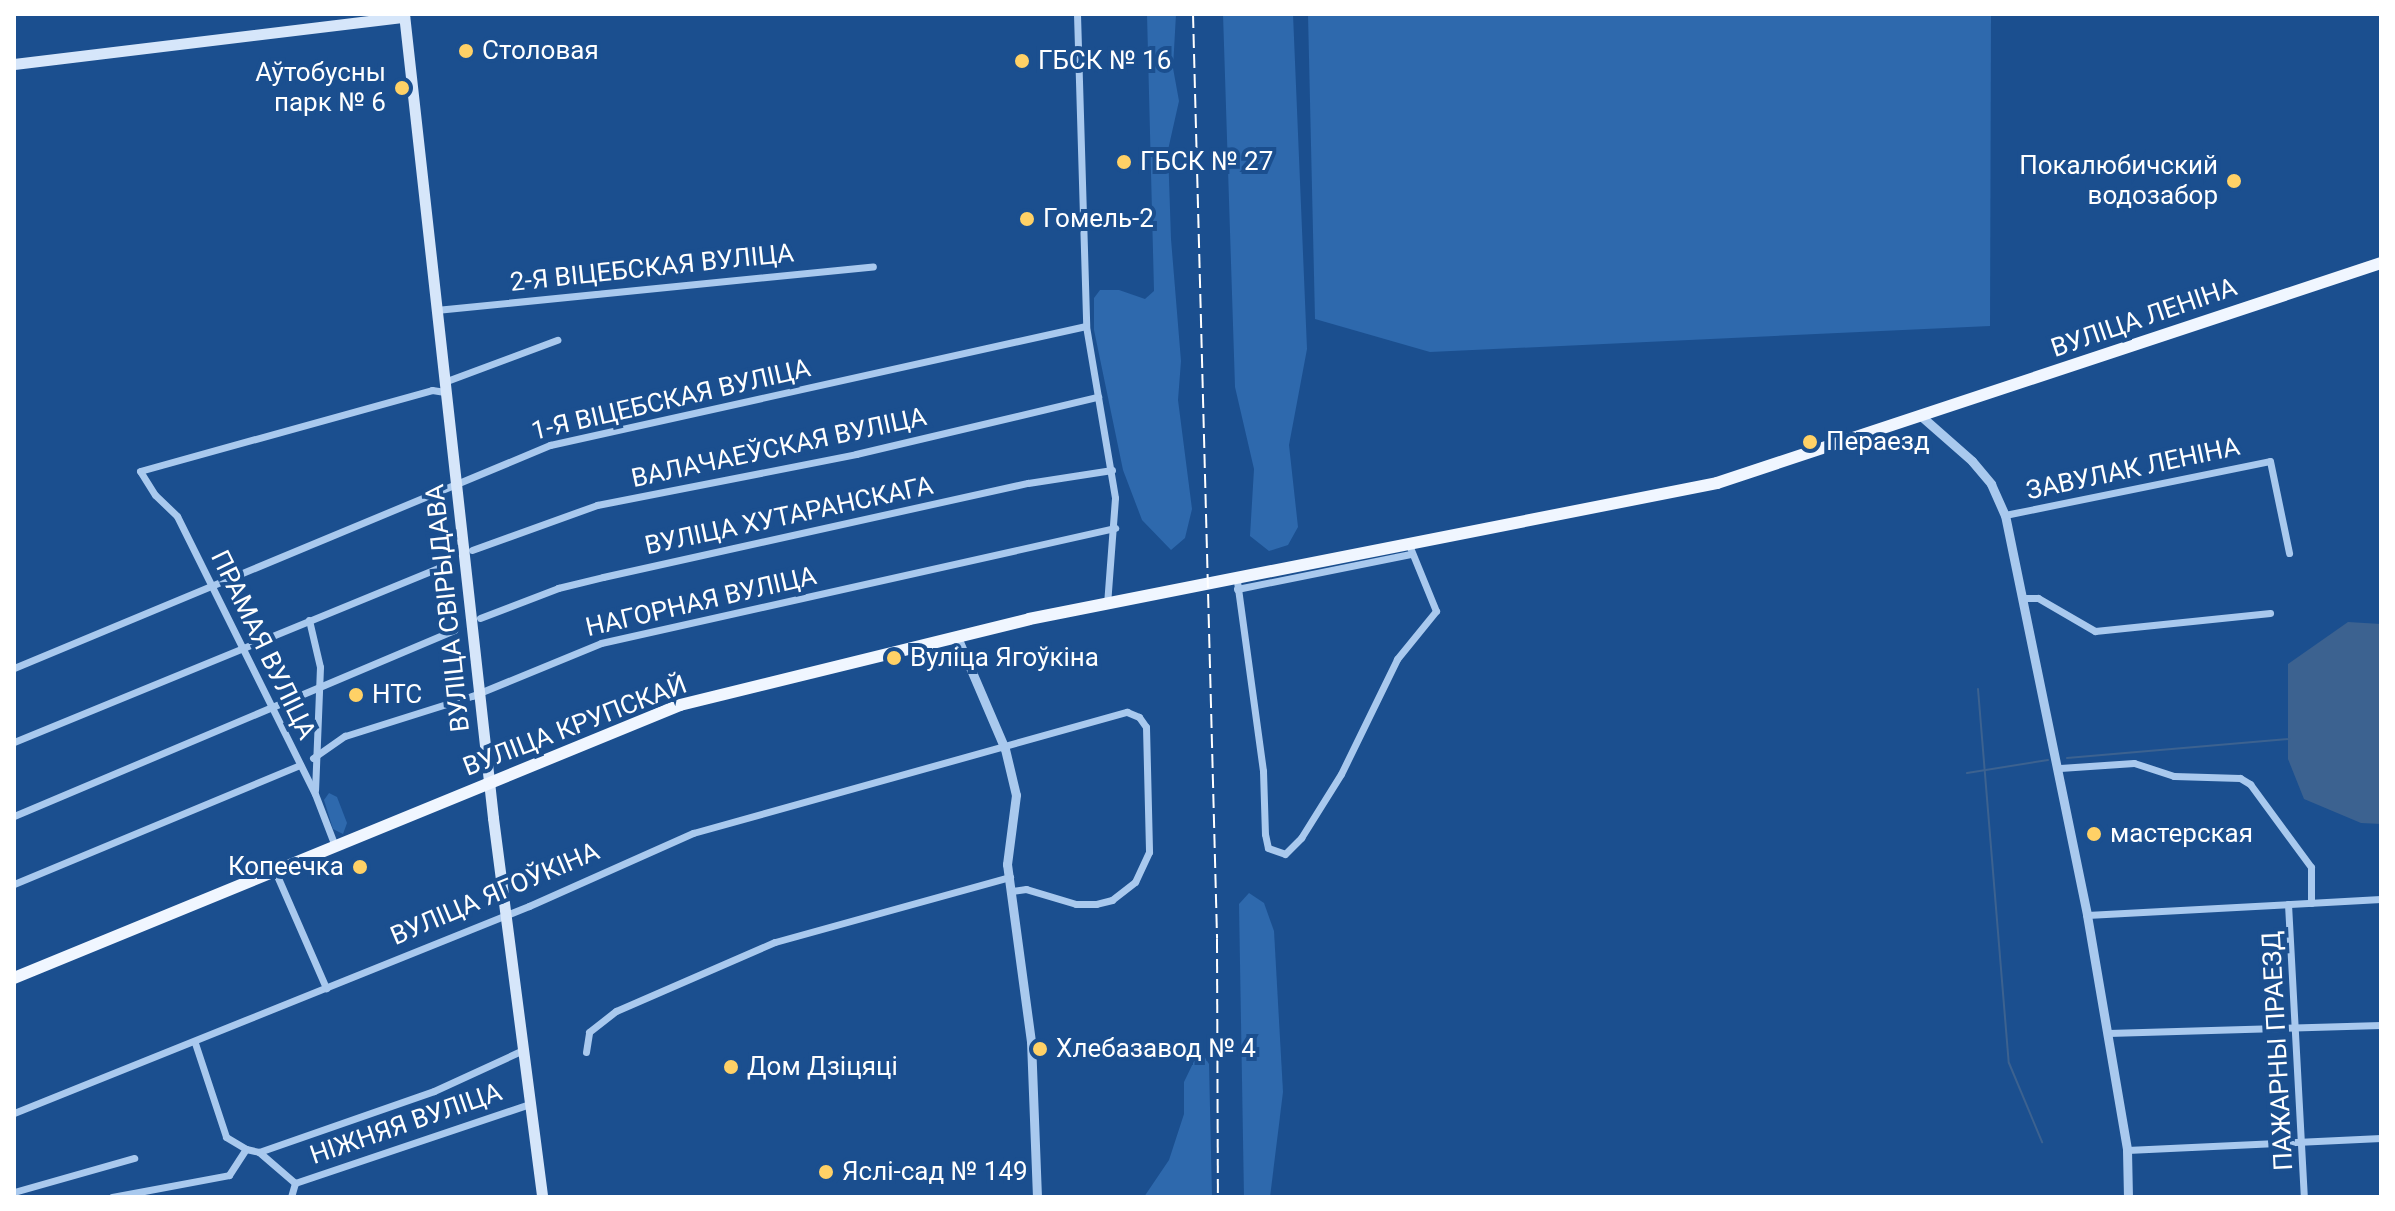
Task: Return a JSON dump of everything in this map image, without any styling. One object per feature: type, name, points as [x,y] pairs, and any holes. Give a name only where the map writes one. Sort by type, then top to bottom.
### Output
[{"type":"main road","points":[[14,64],[404,15]]},
{"type":"main road","name":"ВУЛІЦА СВІРЫДАВА","points":[[404,15],[479,692],[542,1197]]},
{"type":"main road","name":"ВУЛІЦА ЛЕНІНА","points":[[1410,550],[1717,483],[2381,263]]},
{"type":"main road","name":"ВУЛІЦА КРУПСКАЙ","points":[[14,978],[680,705],[957,637],[1107,605],[1237,585],[1410,550]]},
{"type":"street","points":[[1077,14],[1086,326],[1112,470],[1115,528],[1107,605]]},
{"type":"street","name":"2-Я ВІЦЕБСКАЯ ВУЛІЦА","points":[[436,310],[873,266]]},
{"type":"street","name":"1-Я ВІЦЕБСКАЯ ВУЛІЦА","points":[[14,668],[456,484],[582,436],[1086,326]]},
{"type":"street","points":[[444,387],[557,340]]},
{"type":"street","name":"ПРАМАЯ ВУЛІЦА","points":[[335,846],[315,794],[177,516],[155,495],[140,471],[444,387]]},
{"type":"street","name":"ВАЛАЧАЕЎСКАЯ ВУЛІЦА","points":[[472,550],[597,505],[856,454],[1098,397]]},
{"type":"street","points":[[1921,416],[1972,461],[1991,484],[2005,515],[2060,768],[2087,915],[2127,1150],[2128,1197]]},
{"type":"street","name":"ЗАВУЛАК ЛЕНІНА","points":[[2005,515],[2270,461],[2289,553]]},
{"type":"street","name":"ВУЛІЦА ХУТАРАНСКАГА","points":[[480,618],[558,588],[603,577],[1028,483],[1112,470]]},
{"type":"street","name":"НАГОРНАЯ ВУЛІЦА","points":[[313,758],[345,736],[479,692],[601,643],[1115,528]]},
{"type":"street","points":[[1237,585],[1263,771],[1265,834],[1268,848],[1285,854],[1301,838],[1341,774],[1397,659],[1436,611],[1410,550]]},
{"type":"street","points":[[14,742],[246,650],[309,620],[448,564]]},
{"type":"street","points":[[2023,598],[2038,598],[2095,631],[2270,613]]},
{"type":"street","points":[[309,620],[318,644],[320,690],[313,758],[315,794]]},
{"type":"street","points":[[14,816],[320,690],[333,678],[454,630]]},
{"type":"street","points":[[957,637],[1005,749],[1016,795],[1010,877],[1031,1041],[1037,1197]]},
{"type":"street","name":"ВУЛІЦА ЯГОЎКІНА","points":[[14,1113],[195,1043],[693,833],[1005,749],[1127,712],[1146,727],[1149,852],[1135,882],[1112,900],[1096,904],[1076,904],[1026,889],[1011,891]]},
{"type":"street","points":[[2060,768],[2134,763],[2174,776],[2240,778],[2250,784],[2311,867],[2311,903]]},
{"type":"street","points":[[14,884],[300,765]]},
{"type":"street","points":[[275,871],[326,988]]},
{"type":"street","points":[[586,1052],[589,1032],[616,1011],[775,942],[1010,877]]},
{"type":"street","points":[[2087,915],[2381,899]]},
{"type":"street","name":"ПАЖАРНЫ ПРАЕЗД","points":[[2288,904],[2304,1197]]},
{"type":"street","points":[[2108,1033],[2381,1025]]},
{"type":"street","points":[[112,1197],[229,1175],[246,1149],[226,1137],[195,1043]]},
{"type":"street","points":[[259,1152],[434,1091],[523,1050]]},
{"type":"street","name":"НІЖНЯЯ ВУЛІЦА","points":[[295,1183],[530,1104]]},
{"type":"street","points":[[2127,1150],[2381,1138]]},
{"type":"street","name":"НІЖНЯЯ ВУЛІЦА","points":[[246,1149],[259,1152],[295,1183]]},
{"type":"street","points":[[14,1192],[134,1158]]},
{"type":"street","name":"НІЖНЯЯ ВУЛІЦА","points":[[291,1197],[295,1183]]},
{"type":"shaded area","points":[[1147,14],[1176,14],[1173,68],[1179,101],[1168,150],[1171,239],[1181,361],[1178,400],[1192,509],[1185,538],[1171,550],[1142,520],[1123,470],[1094,330],[1094,298],[1100,290],[1119,290],[1145,299],[1154,291]]},
{"type":"shaded area","points":[[1223,14],[1293,14],[1307,349],[1289,445],[1298,527],[1288,545],[1269,551],[1250,536],[1254,469],[1235,387]]},
{"type":"shaded area","points":[[1308,14],[1991,14],[1990,326],[1430,352],[1315,319]]},
{"type":"shaded area","points":[[2348,622],[2381,624],[2381,824],[2361,823],[2304,799],[2288,759],[2288,664]]},
{"type":"shaded area","points":[[329,793],[337,797],[347,823],[343,834],[333,829],[324,800]]},
{"type":"shaded area","points":[[1249,893],[1264,903],[1274,931],[1283,1092],[1270,1197],[1244,1197],[1239,904]]},
{"type":"shaded area","points":[[1197,1055],[1204,1056],[1209,1064],[1212,1197],[1144,1197],[1169,1160],[1184,1114],[1184,1082]]},
{"type":"waterway","points":[[1978,689],[2009,1063],[2042,1142]]},
{"type":"waterway","points":[[2067,758],[2289,739]]},
{"type":"waterway","points":[[1967,773],[2048,760]]},
{"type":"railway","points":[[1193,14],[1217,939],[1218,1197]]},
{"type":"place","name":"Столовая","points":[[466,51]]},
{"type":"place","name":"ГБСК № 16","points":[[1022,61]]},
{"type":"place","name":"Аўтобусны парк № 6","points":[[402,88]]},
{"type":"place","name":"ГБСК № 27","points":[[1124,162]]},
{"type":"place","name":"Покалюбичский водозабор","points":[[2234,181]]},
{"type":"place","name":"Гомель-2","points":[[1027,219]]},
{"type":"place","name":"Пераезд","points":[[1810,442]]},
{"type":"place","name":"Вуліца Ягоўкіна","points":[[894,658]]},
{"type":"place","name":"НТС","points":[[356,695]]},
{"type":"place","name":"мастерская","points":[[2094,834]]},
{"type":"place","name":"Копеечка","points":[[360,867]]},
{"type":"place","name":"Хлебазавод № 4","points":[[1040,1049]]},
{"type":"place","name":"Дом Дзіцяці","points":[[731,1067]]},
{"type":"place","name":"Яслі-сад № 149","points":[[826,1172]]}]
